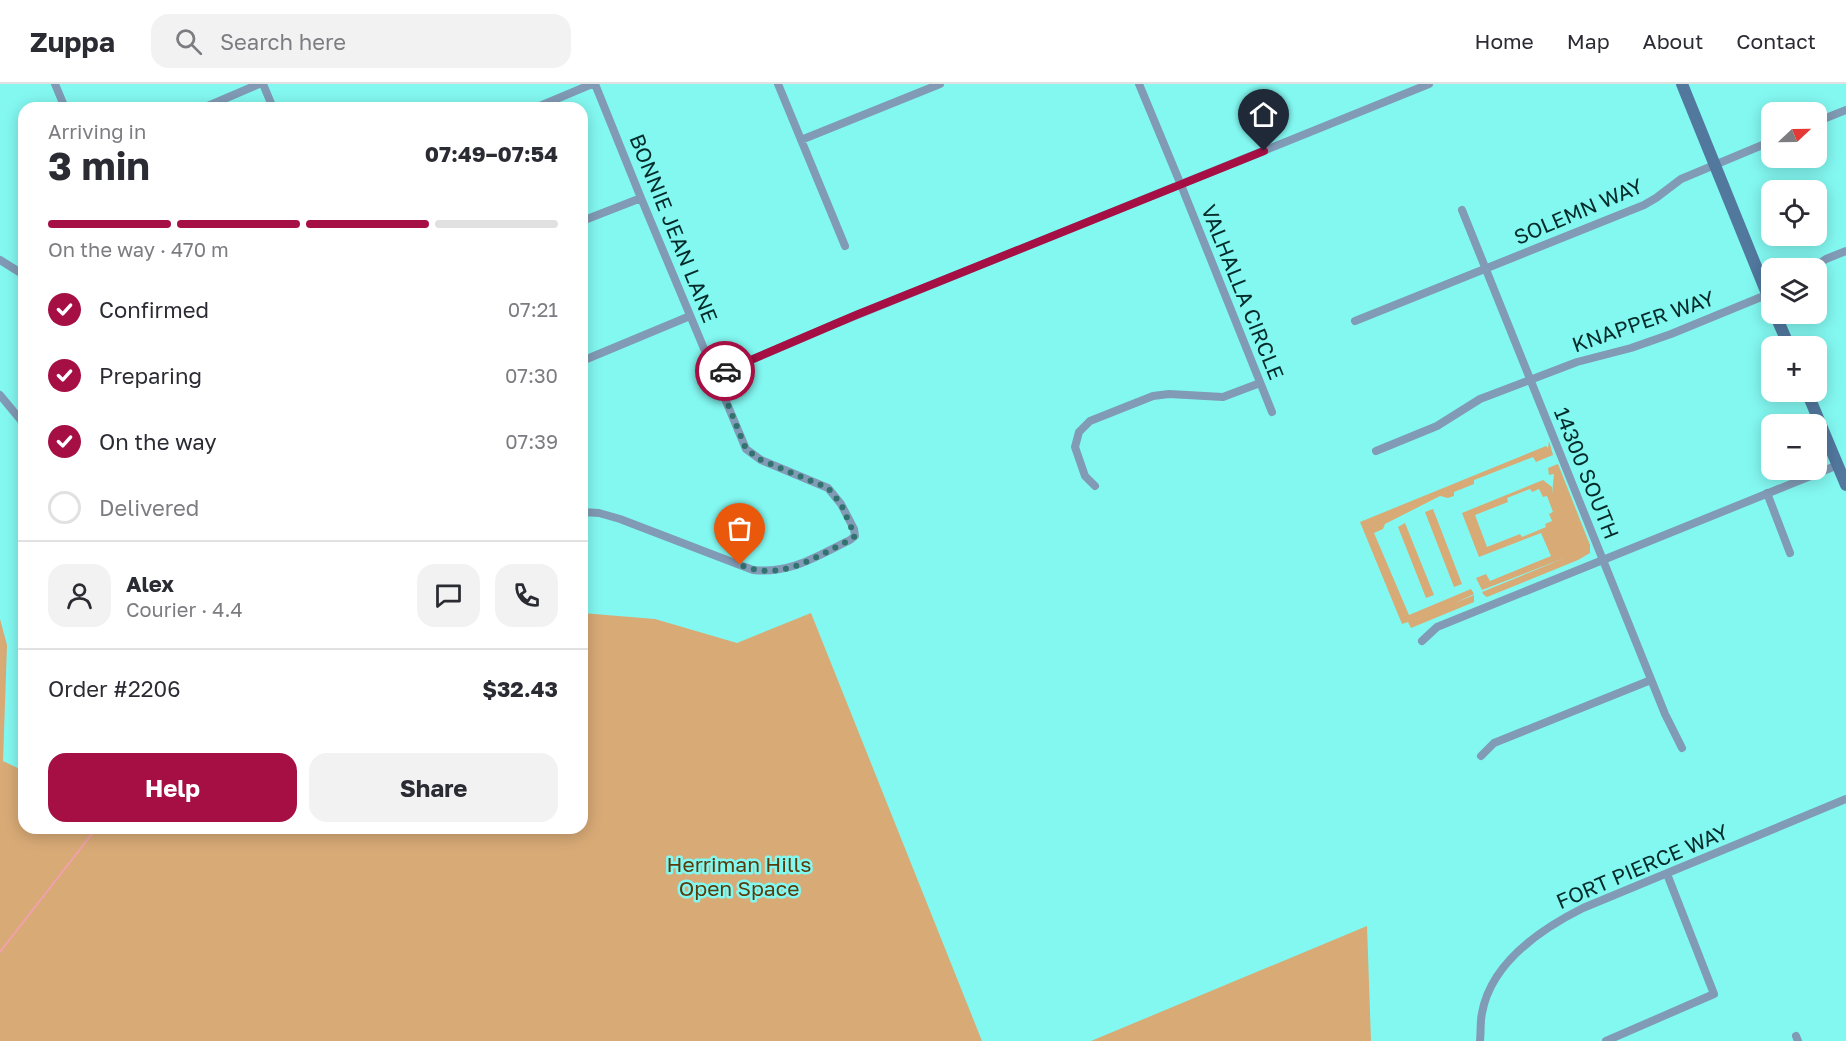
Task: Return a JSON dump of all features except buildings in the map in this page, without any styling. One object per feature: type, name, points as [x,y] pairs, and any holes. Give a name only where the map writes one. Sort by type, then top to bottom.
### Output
[{"type":"street","points":[[55,84],[62,102]]},
{"type":"street","points":[[218,102],[261,84],[270,102]]},
{"type":"street","points":[[550,102],[594,84]]},
{"type":"street","name":"BONNIE JEAN LANE","points":[[588,512],[620,519],[753,570],[767,572],[795,566],[855,536],[841,504],[828,488],[761,460],[746,449],[594,84]]},
{"type":"street","points":[[777,84],[845,246]]},
{"type":"street","points":[[801,140],[940,84]]},
{"type":"street","name":"VALHALLA CIRCLE","points":[[1139,84],[1272,412]]},
{"type":"street","points":[[716,375],[835,324],[1430,84]]},
{"type":"street","points":[[1682,84],[1761,277]]},
{"type":"street","points":[[1827,118],[1846,110]]},
{"type":"street","name":"SOLEMN WAY","points":[[1355,321],[1644,204],[1681,179],[1761,146]]},
{"type":"street","points":[[588,219],[640,198]]},
{"type":"street","name":"14300 SOUTH","points":[[1462,210],[1651,680],[1682,748]]},
{"type":"street","points":[[1827,259],[1846,251]]},
{"type":"street","points":[[0,260],[18,271]]},
{"type":"street","name":"KNAPPER WAY","points":[[1376,451],[1437,426],[1480,399],[1530,379],[1577,362],[1631,348],[1761,301]]},
{"type":"street","points":[[588,358],[690,316]]},
{"type":"street","points":[[1095,486],[1085,476],[1075,447],[1079,432],[1090,421],[1153,396],[1169,394],[1222,397],[1260,383]]},
{"type":"street","points":[[0,395],[18,417]]},
{"type":"street","points":[[1812,402],[1842,463],[1846,485]]},
{"type":"street","points":[[1422,641],[1437,627],[1842,463]]},
{"type":"street","points":[[1767,493],[1790,553]]},
{"type":"street","points":[[1481,756],[1494,743],[1651,680]]},
{"type":"street","name":"FORT PIERCE WAY","points":[[1480,1041],[1482,1012],[1494,979],[1531,939],[1556,921],[1846,799]]},
{"type":"street","points":[[1606,1041],[1714,994],[1667,874]]},
{"type":"green space","points":[[1549,441],[1553,455],[1536,462],[1533,457],[1474,480],[1474,484],[1454,492],[1454,496],[1448,498],[1440,496],[1385,524],[1383,529],[1374,533],[1409,615],[1471,589],[1474,594],[1455,603],[1474,595],[1474,602],[1411,628],[1408,622],[1402,624],[1360,522],[1546,446],[1548,448]]},
{"type":"green space","points":[[1558,464],[1590,545],[1590,553],[1487,597],[1482,592],[1567,557],[1482,590],[1476,578],[1486,574],[1490,581],[1551,556],[1541,533],[1479,557],[1462,513],[1543,480],[1552,487],[1552,494],[1554,474],[1549,475],[1548,468]],"holes":[[[1530,489],[1532,492],[1539,489],[1543,497],[1547,496],[1553,512],[1549,514],[1552,521],[1545,524],[1546,527],[1522,537],[1520,534],[1487,547],[1475,515],[1508,502],[1507,498]]]},
{"type":"green space","points":[[1433,509],[1462,584],[1454,587],[1425,512]]},
{"type":"green space","points":[[1405,523],[1434,595],[1426,598],[1398,527]]},
{"type":"green space","name":"Herriman Hills Open Space","points":[[588,613],[655,619],[737,643],[811,613],[982,1041],[0,1041],[0,619],[7,645],[3,761],[18,768],[18,834],[588,834]]},
{"type":"green space","points":[[1367,926],[1371,1041],[1091,1041]]},
{"type":"waterway","points":[[0,952],[92,834]]},
{"type":"way so far","points":[[725,371],[716,375],[746,449],[761,460],[828,488],[841,504],[855,536],[795,566],[780,571],[753,570],[740,565]]},
{"type":"route","points":[[725,371],[856,315],[1264,151]]}]
